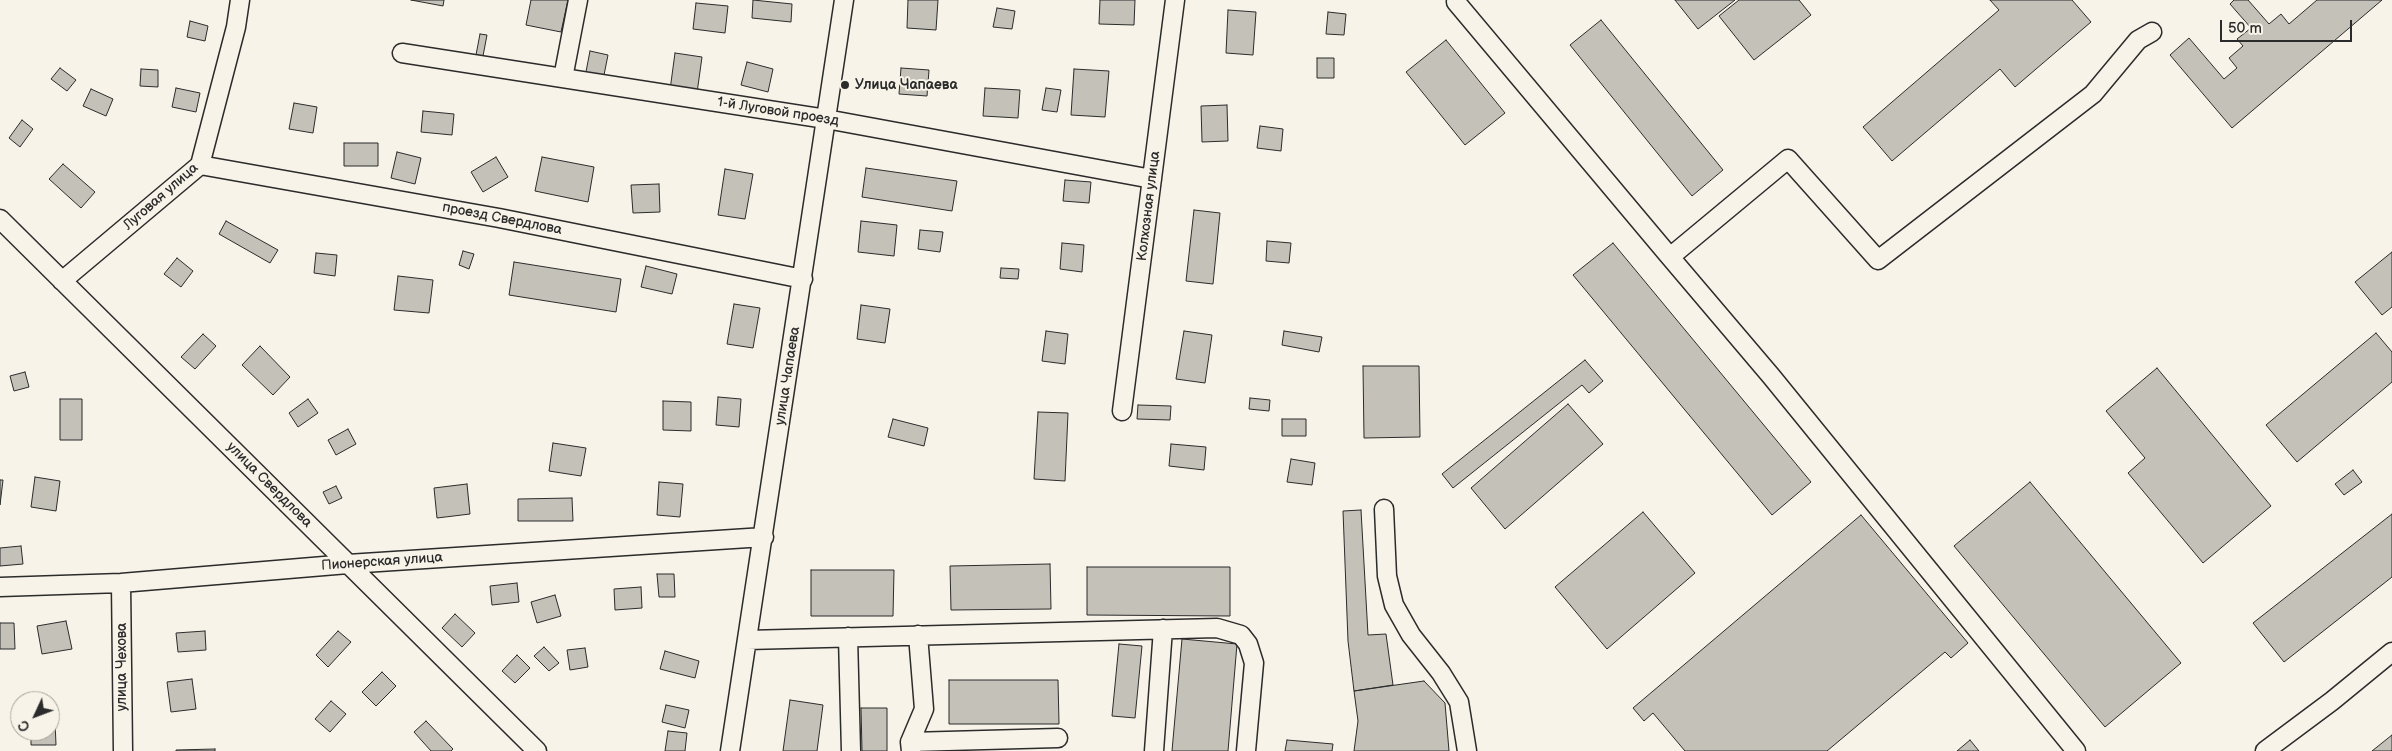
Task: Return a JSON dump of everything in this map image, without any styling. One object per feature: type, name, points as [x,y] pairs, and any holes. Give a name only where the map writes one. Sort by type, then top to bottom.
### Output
[{"type":"street","name":"Луговая улица","points":[[62,281],[200,165],[236,27],[240,0]]},
{"type":"street","points":[[563,78],[578,0]]},
{"type":"street","name":"улица Чапаева","points":[[730,751],[844,0]]},
{"type":"street","name":"Колхозная улица","points":[[1122,411],[1175,0]]},
{"type":"street","points":[[1456,2],[1771,376],[2076,751]]},
{"type":"street","points":[[1670,257],[1788,159],[1878,260],[2093,94],[2138,40],[2152,32]]},
{"type":"street","name":"1-й Луговой проезд","points":[[402,53],[826,120],[1152,179]]},
{"type":"street","name":"проезд Свердлова","points":[[200,165],[499,218],[803,279]]},
{"type":"street","name":"улица Свердлова","points":[[0,219],[538,751]]},
{"type":"street","points":[[1384,509],[1387,576],[1394,605],[1411,635],[1441,673],[1459,702],[1467,751]]},
{"type":"street","name":"Пионерская улица","points":[[0,587],[122,583],[348,564],[764,537]]},
{"type":"street","name":"улица Чехова","points":[[122,583],[123,751]]},
{"type":"street","points":[[747,640],[1217,628],[1241,635],[1248,644],[1254,663],[1246,751]]},
{"type":"street","points":[[1154,751],[1163,629]]},
{"type":"street","points":[[918,636],[924,709],[910,746],[1058,738]]},
{"type":"street","points":[[848,637],[851,751]]},
{"type":"street","points":[[2265,751],[2332,702],[2392,652]]},
{"type":"building","points":[[411,0],[444,0],[443,6]]},
{"type":"building","points":[[531,0],[568,0],[561,32],[526,25]]},
{"type":"building","points":[[753,0],[792,4],[791,22],[752,18]]},
{"type":"building","points":[[908,0],[938,0],[936,30],[907,28]]},
{"type":"building","points":[[1100,0],[1135,0],[1134,25],[1099,24]]},
{"type":"building","points":[[1675,0],[1735,0],[1698,29]]},
{"type":"building","points":[[1739,0],[1799,0],[1811,15],[1754,60],[1719,16]]},
{"type":"building","points":[[1990,0],[2072,0],[2091,22],[2015,87],[2000,69],[1892,161],[1863,127],[1999,10]]},
{"type":"building","points":[[2234,0],[2248,0],[2269,24],[2281,14],[2289,24],[2317,0],[2382,0],[2232,128],[2170,55],[2189,38],[2224,79],[2237,68],[2229,58],[2243,46],[2237,39],[2251,28],[2230,4]]},
{"type":"building","points":[[696,3],[728,6],[725,33],[693,29]]},
{"type":"building","points":[[997,8],[1015,11],[1012,29],[993,27]]},
{"type":"building","points":[[1228,10],[1256,12],[1253,55],[1226,53]]},
{"type":"building","points":[[1328,12],[1346,14],[1344,35],[1326,34]]},
{"type":"building","points":[[1601,20],[1723,170],[1692,196],[1570,45]]},
{"type":"building","points":[[190,21],[208,26],[205,41],[187,37]]},
{"type":"building","points":[[480,34],[487,35],[483,56],[476,55]]},
{"type":"building","points":[[1446,40],[1505,113],[1465,145],[1406,72]]},
{"type":"building","points":[[590,51],[608,55],[603,80],[585,77]]},
{"type":"building","points":[[675,53],[702,57],[697,93],[670,90]]},
{"type":"building","points":[[1317,58],[1334,58],[1334,78],[1317,78]]},
{"type":"building","points":[[747,62],[773,69],[768,92],[741,85]]},
{"type":"building","points":[[60,68],[76,80],[67,91],[51,79]]},
{"type":"building","points":[[901,68],[929,70],[927,96],[899,94]]},
{"type":"building","points":[[141,69],[158,70],[158,87],[140,86]]},
{"type":"building","points":[[1074,69],[1109,71],[1105,117],[1071,115]]},
{"type":"building","points":[[176,88],[200,93],[196,112],[172,107]]},
{"type":"building","points":[[985,88],[1020,90],[1018,118],[983,116]]},
{"type":"building","points":[[1046,88],[1061,90],[1057,112],[1042,110]]},
{"type":"building","points":[[91,89],[113,99],[106,116],[83,106]]},
{"type":"building","points":[[294,103],[317,107],[313,133],[289,129]]},
{"type":"building","points":[[1227,105],[1228,141],[1202,142],[1201,106]]},
{"type":"building","points":[[423,111],[454,114],[452,135],[421,132]]},
{"type":"building","points":[[22,120],[33,129],[20,147],[9,138]]},
{"type":"building","points":[[1260,126],[1283,129],[1281,151],[1257,148]]},
{"type":"building","points":[[344,143],[378,143],[378,166],[344,166]]},
{"type":"building","points":[[397,152],[421,158],[415,184],[391,178]]},
{"type":"building","points":[[496,157],[508,177],[483,192],[471,172]]},
{"type":"building","points":[[542,157],[594,167],[588,202],[535,191]]},
{"type":"building","points":[[63,164],[95,192],[81,208],[49,179]]},
{"type":"building","points":[[866,168],[957,181],[952,211],[862,197]]},
{"type":"building","points":[[725,169],[753,174],[745,219],[718,215]]},
{"type":"building","points":[[1065,180],[1091,182],[1089,203],[1063,201]]},
{"type":"building","points":[[659,184],[660,212],[633,213],[631,185]]},
{"type":"building","points":[[1194,210],[1220,213],[1213,284],[1186,281]]},
{"type":"building","points":[[226,221],[278,250],[270,263],[219,234]]},
{"type":"building","points":[[861,221],[897,225],[894,256],[858,252]]},
{"type":"building","points":[[920,230],[943,232],[940,252],[918,249]]},
{"type":"building","points":[[1267,241],[1291,243],[1289,263],[1266,261]]},
{"type":"building","points":[[1062,243],[1084,245],[1082,272],[1060,269]]},
{"type":"building","points":[[1613,243],[1811,482],[1772,515],[1573,275]]},
{"type":"building","points":[[463,251],[474,254],[469,269],[459,265]]},
{"type":"building","points":[[2392,252],[2392,307],[2382,315],[2355,282]]},
{"type":"building","points":[[316,253],[337,255],[335,276],[314,273]]},
{"type":"building","points":[[177,258],[193,271],[181,287],[164,274]]},
{"type":"building","points":[[514,262],[621,279],[616,312],[509,295]]},
{"type":"building","points":[[646,266],[677,274],[672,294],[641,287]]},
{"type":"building","points":[[1001,268],[1019,269],[1018,279],[1000,278]]},
{"type":"building","points":[[398,276],[433,280],[429,313],[394,310]]},
{"type":"building","points":[[734,304],[760,308],[753,348],[727,344]]},
{"type":"building","points":[[861,305],[890,309],[885,343],[857,339]]},
{"type":"building","points":[[1046,331],[1068,334],[1065,364],[1042,361]]},
{"type":"building","points":[[1184,331],[1212,335],[1205,383],[1176,379]]},
{"type":"building","points":[[1284,331],[1322,337],[1319,352],[1282,345]]},
{"type":"building","points":[[2376,333],[2392,352],[2392,382],[2297,462],[2266,425]]},
{"type":"building","points":[[203,334],[216,346],[195,369],[181,357]]},
{"type":"building","points":[[260,346],[290,377],[273,395],[242,365]]},
{"type":"building","points":[[1585,360],[1603,381],[1589,393],[1582,385],[1453,488],[1442,474]]},
{"type":"building","points":[[1363,366],[1419,366],[1420,437],[1364,438]]},
{"type":"building","points":[[2157,368],[2271,506],[2203,563],[2128,473],[2145,458],[2106,411]]},
{"type":"building","points":[[25,372],[29,387],[14,391],[10,376]]},
{"type":"building","points":[[718,397],[741,399],[739,427],[716,425]]},
{"type":"building","points":[[1250,398],[1270,400],[1269,411],[1249,409]]},
{"type":"building","points":[[60,399],[82,399],[82,440],[60,440]]},
{"type":"building","points":[[308,399],[318,413],[298,427],[289,413]]},
{"type":"building","points":[[663,401],[691,402],[691,431],[663,430]]},
{"type":"building","points":[[1568,404],[1603,444],[1505,529],[1471,488]]},
{"type":"building","points":[[1138,405],[1171,406],[1170,420],[1137,419]]},
{"type":"building","points":[[1038,412],[1068,413],[1065,481],[1034,479]]},
{"type":"building","points":[[893,419],[928,428],[924,446],[888,437]]},
{"type":"building","points":[[1282,419],[1306,419],[1306,436],[1282,436]]},
{"type":"building","points":[[348,429],[356,444],[336,455],[328,440]]},
{"type":"building","points":[[553,443],[586,448],[581,476],[549,471]]},
{"type":"building","points":[[1171,444],[1206,447],[1204,470],[1169,466]]},
{"type":"building","points":[[1291,459],[1315,463],[1312,485],[1287,482]]},
{"type":"building","points":[[2353,470],[2362,482],[2344,495],[2335,484]]},
{"type":"building","points":[[35,477],[60,481],[56,511],[31,507]]},
{"type":"building","points":[[0,480],[3,480],[0,505]]},
{"type":"building","points":[[659,482],[683,484],[680,517],[657,515]]},
{"type":"building","points":[[2030,482],[2181,663],[2105,727],[1954,546]]},
{"type":"building","points":[[467,484],[470,514],[437,518],[434,488]]},
{"type":"building","points":[[336,486],[342,498],[329,504],[323,492]]},
{"type":"building","points":[[572,498],[573,521],[518,521],[518,499]]},
{"type":"building","points":[[1361,510],[1368,635],[1386,634],[1393,685],[1354,691],[1348,641],[1343,511]]},
{"type":"building","points":[[1643,512],[1695,573],[1607,649],[1555,587]]},
{"type":"building","points":[[2392,514],[2392,577],[2284,662],[2253,623]]},
{"type":"building","points":[[1861,515],[1968,643],[1951,658],[1945,652],[1827,751],[1685,751],[1653,713],[1644,721],[1633,708]]},
{"type":"building","points":[[21,546],[23,564],[0,566],[0,548]]},
{"type":"building","points":[[1050,564],[1051,609],[951,610],[950,566]]},
{"type":"building","points":[[1087,567],[1230,567],[1230,616],[1087,615]]},
{"type":"building","points":[[811,570],[894,570],[893,616],[811,616]]},
{"type":"building","points":[[657,574],[674,574],[675,597],[659,597]]},
{"type":"building","points":[[517,583],[519,602],[492,605],[490,586]]},
{"type":"building","points":[[641,587],[642,608],[615,610],[614,589]]},
{"type":"building","points":[[555,595],[561,616],[537,623],[531,602]]},
{"type":"building","points":[[455,614],[475,633],[462,647],[442,628]]},
{"type":"building","points":[[66,621],[72,649],[42,654],[37,626]]},
{"type":"building","points":[[0,623],[14,623],[15,649],[0,649]]},
{"type":"building","points":[[205,631],[206,650],[178,652],[176,633]]},
{"type":"building","points":[[338,631],[351,642],[328,667],[316,655]]},
{"type":"building","points":[[1182,639],[1237,644],[1228,751],[1172,751]]},
{"type":"building","points":[[1119,644],[1142,646],[1135,718],[1112,716]]},
{"type":"building","points":[[544,647],[559,663],[549,671],[534,656]]},
{"type":"building","points":[[585,648],[588,667],[570,670],[567,650]]},
{"type":"building","points":[[665,651],[699,661],[695,678],[660,669]]},
{"type":"building","points":[[517,655],[530,668],[515,683],[502,671]]},
{"type":"building","points":[[382,672],[396,686],[376,706],[362,692]]},
{"type":"building","points":[[192,679],[196,709],[171,712],[167,682]]},
{"type":"building","points":[[949,680],[1058,680],[1059,724],[949,724]]},
{"type":"building","points":[[1424,681],[1445,703],[1449,751],[1354,751],[1358,721],[1354,691]]},
{"type":"building","points":[[790,700],[823,705],[817,751],[783,751]]},
{"type":"building","points":[[331,701],[346,714],[330,732],[315,719]]},
{"type":"building","points":[[666,705],[689,710],[685,728],[662,722]]},
{"type":"building","points":[[861,708],[887,708],[887,751],[862,751]]},
{"type":"building","points":[[426,721],[453,749],[451,751],[431,751],[414,732]]},
{"type":"building","points":[[668,731],[687,733],[685,751],[665,751]]},
{"type":"building","points":[[2392,735],[2392,751],[2372,751]]},
{"type":"building","points":[[1287,740],[1333,744],[1332,751],[1285,751]]},
{"type":"building","points":[[1970,740],[1979,751],[1957,751]]},
{"type":"building","points":[[31,741],[56,741],[56,745],[31,745]]},
{"type":"building","points":[[215,749],[215,751],[176,751],[176,750]]},
{"type":"place","name":"Улица Чапаева","points":[[845,85]]}]
